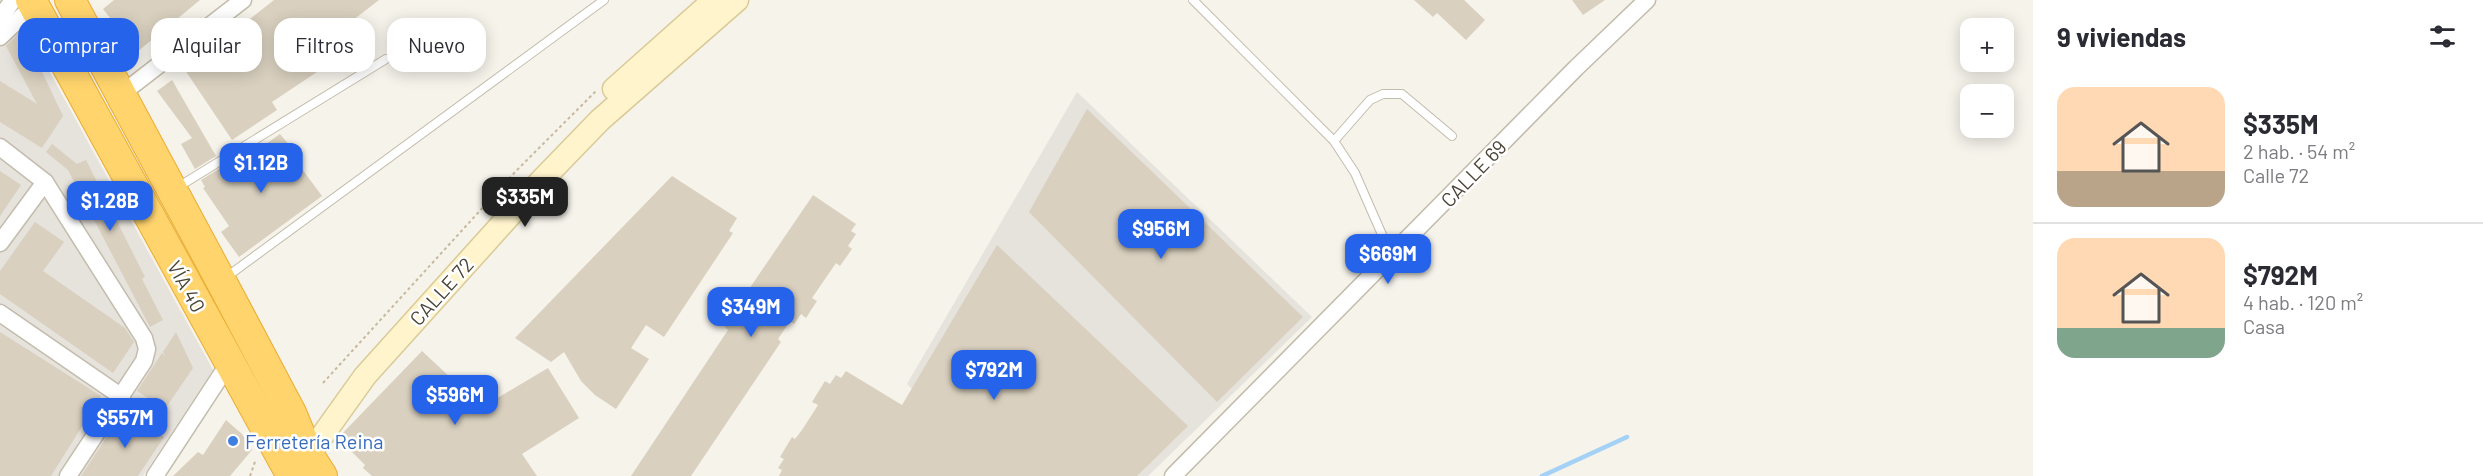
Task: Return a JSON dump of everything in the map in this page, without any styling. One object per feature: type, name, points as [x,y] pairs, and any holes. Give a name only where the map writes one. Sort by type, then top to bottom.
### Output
[{"type":"highway","name":"VÍA 40","points":[[70,0],[291,413],[296,465]]},
{"type":"highway","name":"VÍA 40","points":[[30,1],[229,363],[296,465]]},
{"type":"main road","name":"CALLE 72","points":[[296,465],[327,401],[354,367],[518,186],[635,68],[714,0]]},
{"type":"main road","name":"CALLE 72","points":[[296,465],[365,376],[539,183],[600,120],[737,0]]},
{"type":"street","points":[[120,95],[243,0]]},
{"type":"street","name":"CALLE 69","points":[[1173,476],[1576,68],[1647,0]]},
{"type":"street","points":[[0,18],[30,1]]},
{"type":"street","points":[[0,37],[30,1]]},
{"type":"street","points":[[0,147],[45,182],[144,338],[147,349],[144,361],[122,397],[68,476]]},
{"type":"street","points":[[0,243],[45,182]]},
{"type":"street","points":[[0,313],[122,397]]},
{"type":"street","points":[[155,476],[229,363]]},
{"type":"lane","points":[[221,281],[604,0]]},
{"type":"lane","points":[[1193,0],[1334,141],[1355,173],[1387,246],[1394,254]]},
{"type":"lane","points":[[172,190],[386,58]]},
{"type":"lane","points":[[1334,141],[1370,100],[1383,94],[1402,94],[1452,136]]},
{"type":"path","points":[[323,383],[517,170],[602,86]]},
{"type":"shaded area","points":[[0,0],[10,0],[20,18],[18,18],[18,72],[50,72],[213,370],[143,476],[0,476]]},
{"type":"shaded area","points":[[1077,92],[1312,317],[1148,476],[999,476],[907,384]]},
{"type":"building","points":[[114,0],[200,0],[178,18],[151,18],[151,40],[139,50],[139,18],[110,18],[103,9]]},
{"type":"building","points":[[274,0],[379,0],[356,18],[274,18],[274,72],[317,72],[272,102],[277,110],[232,140],[186,72],[262,72],[262,18],[251,18]]},
{"type":"building","points":[[1414,0],[1464,0],[1485,20],[1466,40],[1437,13],[1433,17]]},
{"type":"building","points":[[1572,0],[1605,0],[1583,15]]},
{"type":"building","points":[[18,34],[18,68],[6,46]]},
{"type":"building","points":[[20,72],[42,72],[63,116],[42,148],[0,122],[0,81],[37,104]]},
{"type":"building","points":[[172,80],[216,156],[195,169],[181,144],[192,138],[157,91]]},
{"type":"building","points":[[1087,109],[1303,317],[1217,402],[1029,212]]},
{"type":"building","points":[[280,134],[303,162],[299,165],[322,196],[239,257],[221,232],[229,226],[203,188],[205,187],[201,180],[222,167],[225,173]]},
{"type":"building","points":[[52,144],[77,164],[86,160],[145,277],[142,279],[163,320],[150,327],[68,170],[46,152]]},
{"type":"building","points":[[0,171],[21,185],[0,216]]},
{"type":"building","points":[[672,176],[737,218],[729,231],[733,233],[664,337],[646,325],[631,348],[649,359],[616,409],[595,395],[581,381],[564,352],[551,362],[515,338]]},
{"type":"building","points":[[813,195],[856,224],[851,231],[856,234],[848,246],[852,249],[840,266],[836,263],[812,298],[817,301],[806,318],[801,314],[794,324],[790,321],[778,339],[781,342],[691,476],[631,476],[728,330],[724,326]]},
{"type":"building","points":[[35,222],[64,242],[43,271],[125,328],[134,342],[113,373],[0,294],[0,271]]},
{"type":"building","points":[[997,245],[1188,426],[1137,476],[779,476],[782,470],[778,468],[784,459],[780,457],[792,437],[795,439],[818,405],[812,402],[825,381],[830,384],[836,375],[841,378],[846,371],[902,405]]},
{"type":"building","points":[[0,332],[101,396],[51,476],[0,476]]},
{"type":"building","points":[[176,332],[193,368],[165,409],[137,391],[162,353],[165,356],[163,352]]},
{"type":"building","points":[[422,351],[482,407],[548,368],[579,418],[522,454],[537,476],[372,476],[363,468],[365,465],[338,438]]},
{"type":"building","points":[[124,411],[164,437],[138,476],[81,476]]},
{"type":"building","points":[[226,420],[242,434],[252,450],[230,476],[173,476],[198,452],[203,455]]},
{"type":"waterway","points":[[1542,476],[1627,437]]},
{"type":"place","name":"Ferretería Reina","points":[[233,441]]}]
